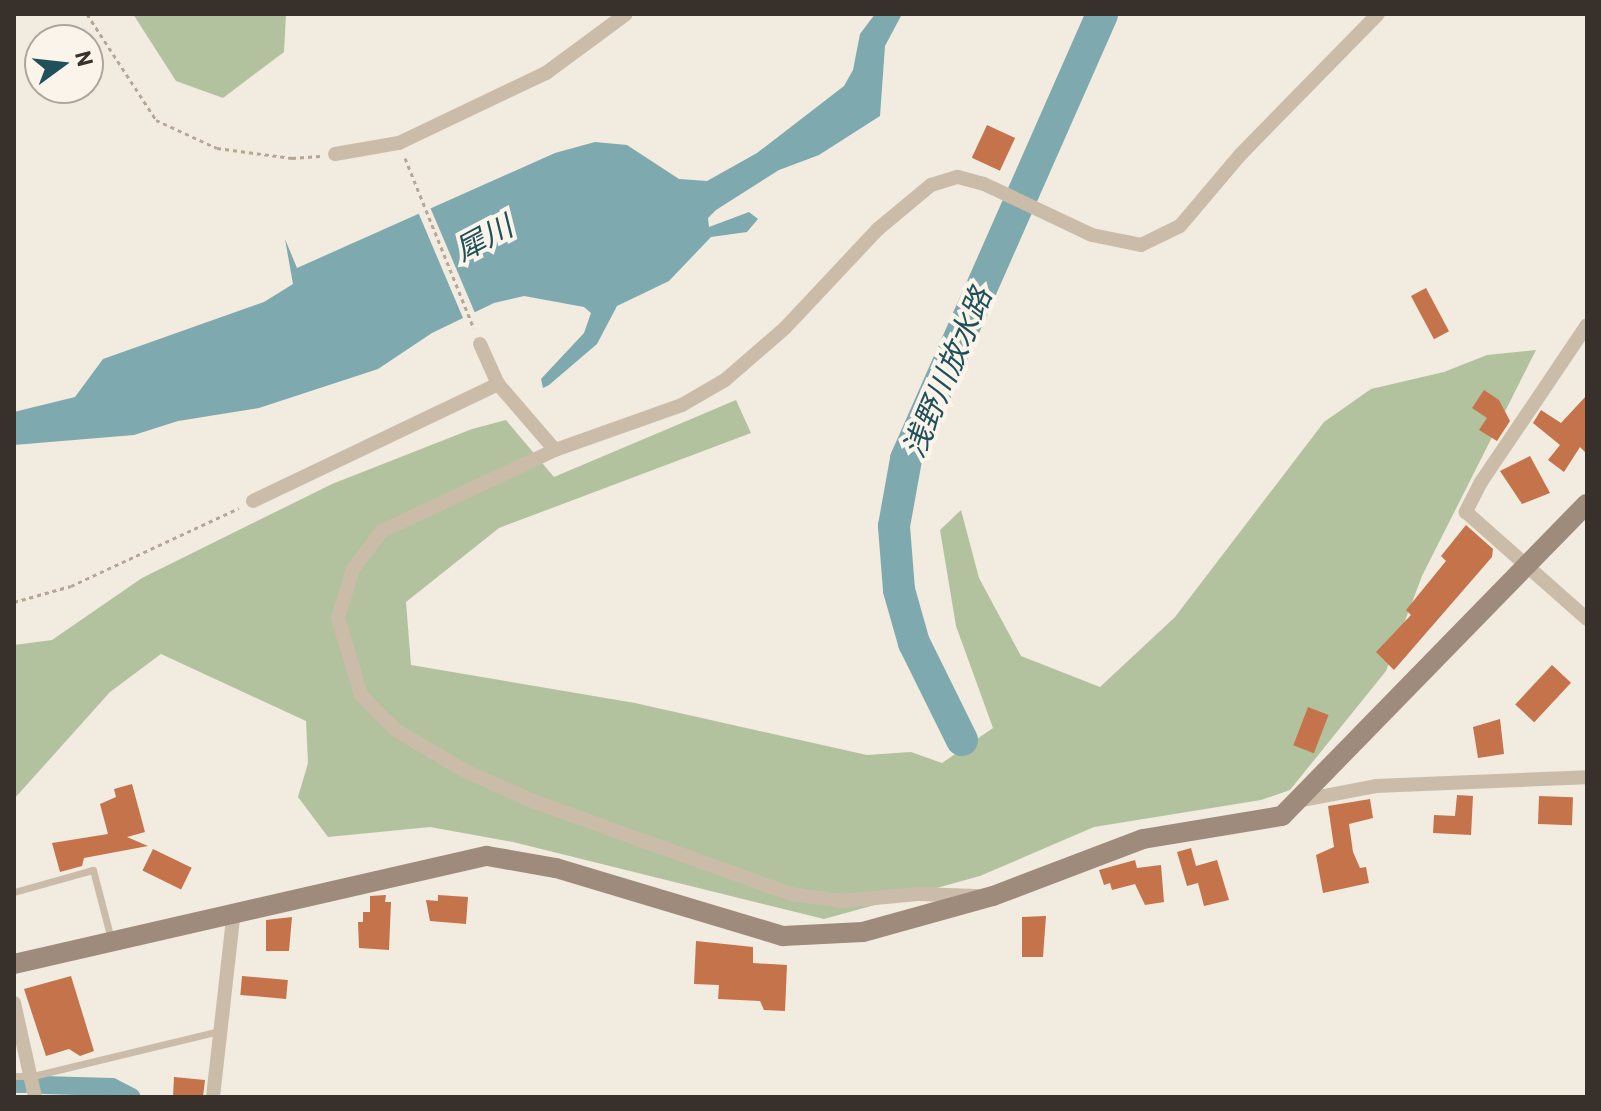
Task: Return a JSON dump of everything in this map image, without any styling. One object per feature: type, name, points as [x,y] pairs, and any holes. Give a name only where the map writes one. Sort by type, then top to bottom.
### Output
[{"type":"street","points":[[335,154],[399,143],[546,73],[626,14]]},
{"type":"street","points":[[993,896],[918,894],[842,901],[791,894],[535,802],[465,771],[396,730],[361,695],[338,618],[353,569],[382,531],[555,450],[682,405],[725,380],[785,328],[878,229],[931,185],[958,177],[984,184],[1092,235],[1141,245],[1180,226],[1240,155],[1378,14]]},
{"type":"street","points":[[1587,325],[1481,482],[1466,512],[1587,619]]},
{"type":"street","points":[[480,344],[498,384],[555,450]]},
{"type":"street","points":[[253,501],[498,384]]},
{"type":"street","points":[[14,964],[234,911],[487,856],[556,868],[783,936],[863,932],[993,896],[1143,839],[1282,816],[1303,800],[1587,504]]},
{"type":"street","points":[[1303,800],[1376,786],[1587,777]]},
{"type":"street","points":[[213,1097],[234,911]]},
{"type":"street","points":[[14,1003],[33,1076],[35,1097]]},
{"type":"lane","points":[[14,892],[93,870],[111,940]]},
{"type":"lane","points":[[14,1076],[33,1076],[221,1031]]},
{"type":"path","points":[[87,14],[156,120],[217,148],[292,158],[335,154]]},
{"type":"path","points":[[399,143],[480,344]]},
{"type":"path","points":[[14,602],[71,586],[253,501]]},
{"type":"green space","points":[[133,14],[286,14],[284,52],[223,98],[176,81]]},
{"type":"green space","points":[[1536,350],[1422,576],[1386,671],[1290,790],[1261,800],[1094,827],[980,876],[824,919],[513,842],[430,827],[328,837],[298,797],[308,763],[306,721],[161,654],[110,692],[14,799],[14,645],[52,640],[142,578],[332,484],[472,429],[506,420],[554,477],[736,400],[751,433],[499,528],[406,602],[411,665],[635,703],[867,755],[911,752],[942,763],[993,728],[956,626],[940,530],[961,510],[979,578],[1021,656],[1100,687],[1175,617],[1324,422],[1371,389],[1444,372],[1487,355]]},
{"type":"water","name":"犀川","points":[[875,14],[902,14],[885,46],[880,116],[819,155],[779,170],[716,210],[708,218],[709,227],[749,212],[758,219],[747,232],[711,237],[669,281],[617,306],[597,344],[549,385],[543,388],[541,379],[584,333],[591,313],[584,307],[524,296],[494,303],[432,333],[378,369],[259,408],[178,421],[134,435],[14,445],[14,412],[75,397],[103,359],[264,302],[293,284],[285,239],[297,268],[555,153],[595,142],[627,145],[679,179],[707,181],[757,153],[844,86],[853,70],[860,34]]},
{"type":"pier","points":[[430,207],[477,317],[465,323],[418,212]]},
{"type":"building","points":[[987,125],[1015,138],[1000,171],[972,158]]},
{"type":"building","points":[[1426,288],[1449,331],[1434,339],[1411,296]]},
{"type":"building","points":[[1484,390],[1499,400],[1510,421],[1497,441],[1479,430],[1487,418],[1472,408]]},
{"type":"building","points":[[1587,395],[1587,454],[1580,447],[1564,472],[1548,460],[1560,445],[1533,423],[1541,410],[1561,423]]},
{"type":"building","points":[[1530,456],[1550,493],[1522,504],[1500,471]]},
{"type":"building","points":[[1466,525],[1493,549],[1492,557],[1394,670],[1376,652],[1411,615],[1406,610],[1446,561],[1441,556]]},
{"type":"building","points":[[1552,665],[1571,683],[1534,722],[1515,704]]},
{"type":"building","points":[[1308,707],[1329,715],[1314,753],[1293,745]]},
{"type":"building","points":[[1500,719],[1504,754],[1478,758],[1473,727]]},
{"type":"building","points":[[132,784],[145,832],[127,837],[148,846],[84,858],[82,866],[60,872],[52,843],[108,834],[100,804],[116,797],[114,789]]},
{"type":"building","points":[[1457,795],[1473,796],[1471,835],[1433,833],[1434,815],[1455,816]]},
{"type":"building","points":[[1539,796],[1573,797],[1572,825],[1538,824]]},
{"type":"building","points":[[1370,799],[1373,818],[1349,824],[1353,852],[1360,868],[1366,867],[1369,883],[1323,893],[1316,855],[1334,847],[1328,806]]},
{"type":"building","points":[[1191,848],[1196,866],[1217,860],[1229,900],[1204,906],[1198,883],[1187,886],[1177,852]]},
{"type":"building","points":[[153,849],[192,868],[181,889],[142,871]]},
{"type":"building","points":[[1135,860],[1137,868],[1161,865],[1164,902],[1145,905],[1135,884],[1112,890],[1110,883],[1104,885],[1099,870]]},
{"type":"building","points":[[386,895],[385,902],[391,902],[389,950],[359,948],[358,922],[363,922],[363,912],[370,912],[370,896]]},
{"type":"building","points":[[438,895],[468,897],[466,924],[430,921],[426,900],[438,901]]},
{"type":"building","points":[[1046,916],[1043,957],[1022,957],[1022,917]]},
{"type":"building","points":[[292,917],[289,951],[266,951],[266,920]]},
{"type":"building","points":[[696,941],[753,947],[753,963],[787,965],[785,1011],[764,1010],[760,1001],[718,999],[719,985],[694,984]]},
{"type":"building","points":[[71,976],[94,1051],[80,1056],[69,1049],[46,1056],[24,989]]},
{"type":"building","points":[[242,976],[288,980],[286,999],[240,995]]},
{"type":"building","points":[[174,1077],[205,1080],[203,1097],[173,1097]]},
{"type":"waterway","name":"浅野川放水路","points":[[962,740],[914,643],[899,590],[894,526],[906,459],[1102,14]]},
{"type":"waterway","points":[[14,1084],[25,1084]]},
{"type":"waterway","points":[[42,1085],[112,1087],[132,1097]]}]
